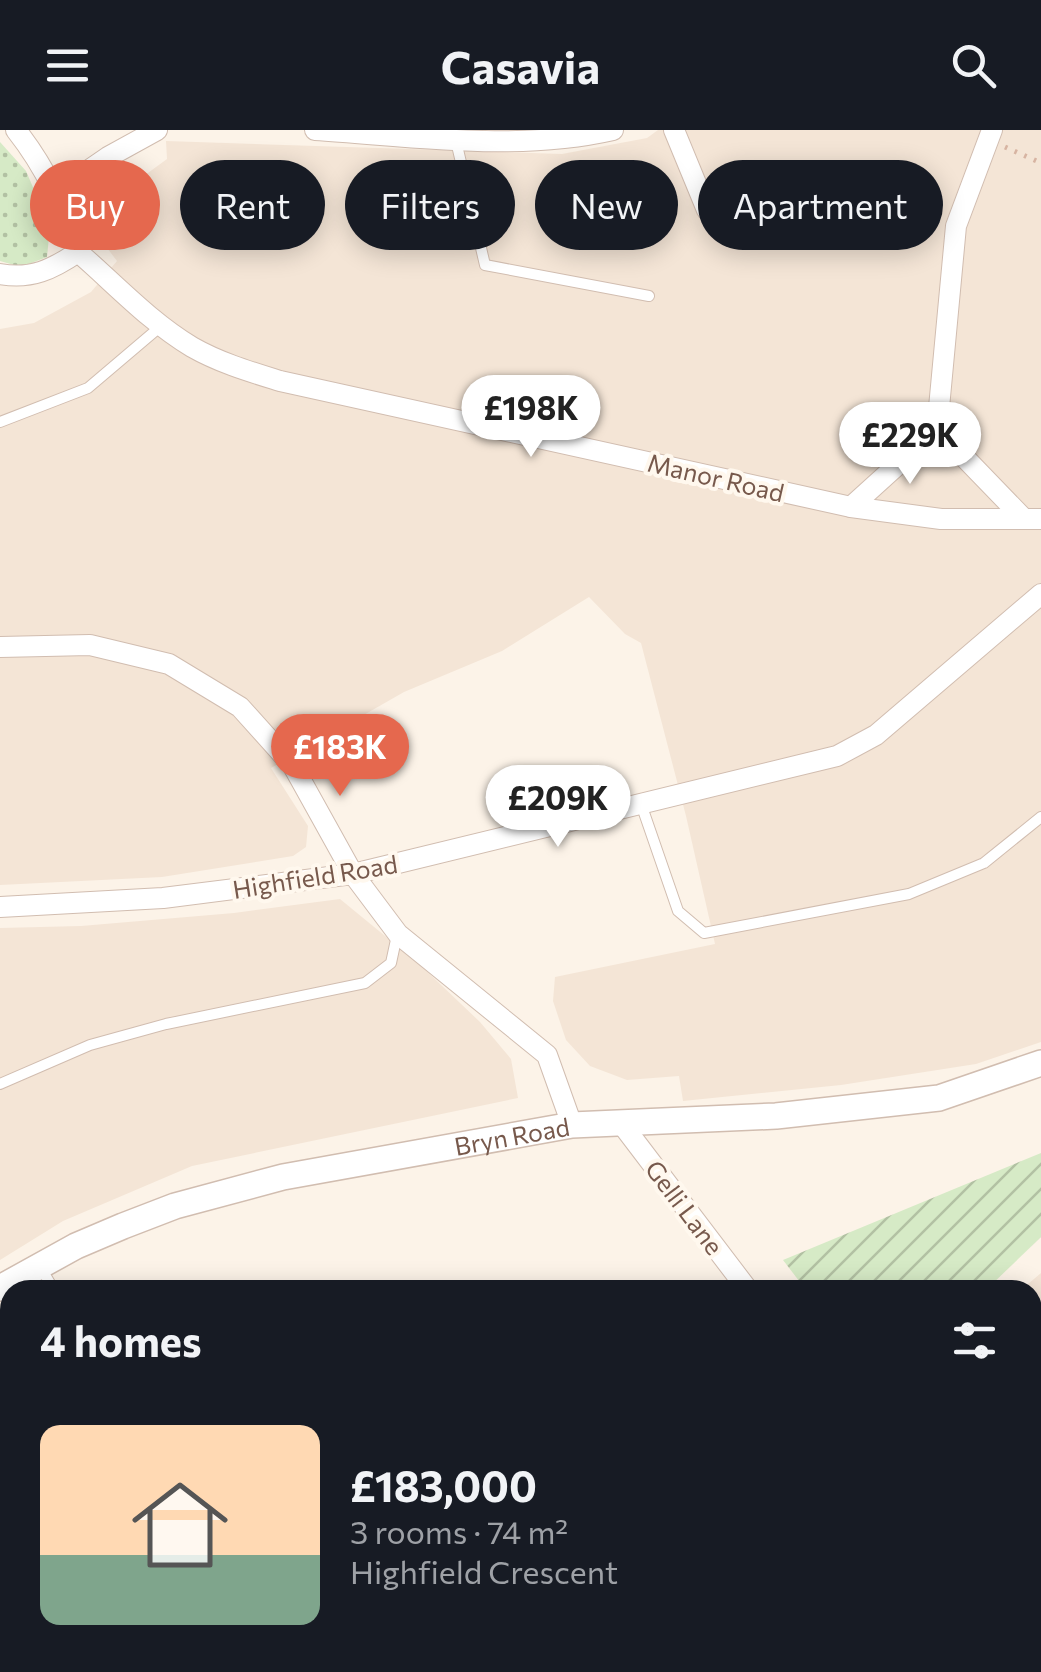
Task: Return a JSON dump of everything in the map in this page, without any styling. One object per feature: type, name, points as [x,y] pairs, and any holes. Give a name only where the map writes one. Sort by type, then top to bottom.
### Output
[{"type":"street","points":[[16,130],[39,160]]},
{"type":"street","points":[[105,160],[157,130]]},
{"type":"street","points":[[315,130],[568,140],[613,130]]},
{"type":"street","points":[[674,130],[698,190]]},
{"type":"street","points":[[850,507],[937,429],[956,226],[992,130]]},
{"type":"street","points":[[0,274],[31,275],[54,268],[78,252]]},
{"type":"street","name":"Manor Road","points":[[78,252],[161,326],[216,359],[280,381],[850,507],[941,519],[1032,519]]},
{"type":"street","points":[[937,429],[1032,519]]},
{"type":"street","name":"Highfield Road","points":[[0,908],[162,898],[354,874],[837,756],[876,735],[1041,594]]},
{"type":"street","points":[[0,647],[90,645],[169,664],[240,706],[293,766],[354,874],[398,934],[547,1055],[572,1125]]},
{"type":"street","name":"Bryn Road","points":[[15,1280],[123,1226],[176,1206],[283,1177],[572,1125],[776,1116],[939,1098],[1041,1063]]},
{"type":"street","name":"Gelli Lane","points":[[621,1123],[740,1280]]},
{"type":"lane","points":[[455,138],[485,265],[648,296]]},
{"type":"lane","points":[[0,422],[88,388],[161,326]]},
{"type":"lane","points":[[642,804],[678,911],[704,934],[909,894],[984,863],[1041,817]]},
{"type":"lane","points":[[0,1084],[90,1046],[166,1024],[365,983],[391,963],[398,934]]},
{"type":"lane","points":[[40,1267],[48,1280]]},
{"type":"shaded area","points":[[658,130],[1041,130],[1041,1042],[976,1064],[841,1085],[683,1101],[679,1076],[627,1080],[590,1066],[566,1040],[553,1001],[555,977],[715,944],[641,643],[625,634],[589,597],[502,651],[404,692],[271,768],[308,826],[306,847],[293,856],[162,877],[0,885],[0,329],[34,323],[91,292],[117,261],[109,250],[160,250],[160,164],[167,159],[166,141],[562,154],[647,138]]},
{"type":"shaded area","points":[[340,899],[418,963],[480,1022],[511,1059],[518,1098],[192,1166],[63,1221],[0,1260],[0,928],[81,926],[234,913]]},
{"type":"green space","points":[[0,142],[30,180],[30,250],[48,250],[47,257],[21,267],[0,261]]},
{"type":"green space","points":[[1041,1153],[1041,1237],[996,1280],[798,1280],[783,1260]]}]
